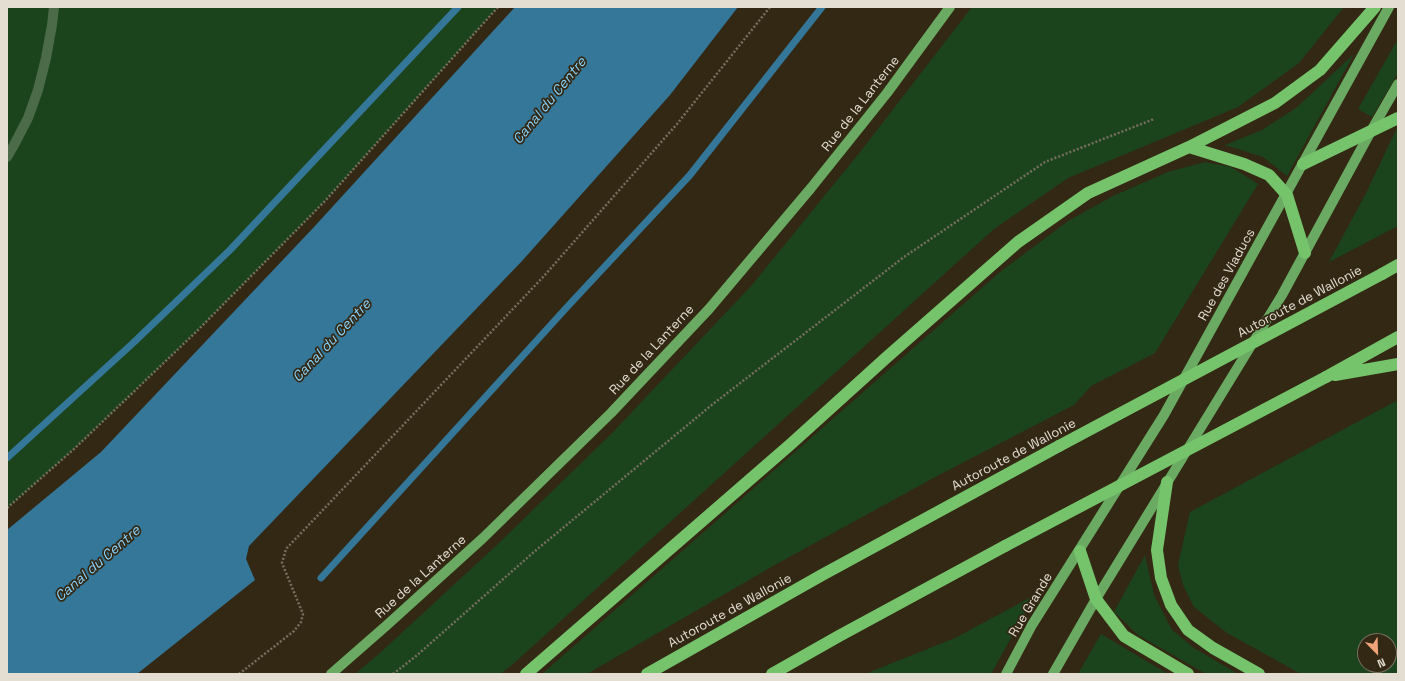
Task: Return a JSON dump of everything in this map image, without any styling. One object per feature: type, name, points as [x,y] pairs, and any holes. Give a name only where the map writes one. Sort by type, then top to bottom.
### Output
[{"type":"highway","points":[[526,674],[792,444],[887,357],[1018,242],[1088,193],[1189,147],[1275,103],[1320,70],[1375,7]]},
{"type":"highway","points":[[1303,164],[1398,118]]},
{"type":"highway","points":[[1189,147],[1244,164],[1269,175],[1287,195],[1305,253]]},
{"type":"highway","name":"Autoroute de Wallonie","points":[[647,674],[822,575],[1059,446],[1398,265]]},
{"type":"highway","points":[[772,674],[1004,546],[1326,377],[1398,337]]},
{"type":"highway","points":[[1326,377],[1398,364]]},
{"type":"highway","points":[[1166,482],[1157,550],[1161,578],[1171,605],[1188,630],[1213,648],[1259,674]]},
{"type":"highway","points":[[1080,551],[1096,599],[1124,636],[1188,674]]},
{"type":"main road","name":"Rue de la Lanterne","points":[[331,674],[388,625],[483,538],[611,413],[709,309],[887,93],[950,7]]},
{"type":"main road","name":"Rue des Viaducs","points":[[1080,551],[1164,415],[1287,195],[1389,7]]},
{"type":"main road","points":[[1054,674],[1096,599],[1166,482],[1278,302],[1398,84]]},
{"type":"main road","name":"Rue Grande","points":[[1006,674],[1032,625],[1080,551]]},
{"type":"street","points":[[7,157],[28,118],[38,90],[46,58],[54,7]]},
{"type":"path","points":[[7,508],[74,449],[197,331],[319,207],[498,7]]},
{"type":"path","points":[[239,674],[294,631],[301,622],[303,614],[282,563],[286,550],[544,276],[677,124],[770,7]]},
{"type":"path","points":[[393,674],[416,657],[535,551],[713,404],[904,257],[1045,162],[1154,119]]},
{"type":"green space","points":[[7,7],[498,7],[325,201],[197,331],[74,449],[7,508]]},
{"type":"green space","points":[[972,7],[1344,7],[1299,63],[1238,107],[1068,178],[994,229],[512,665],[500,674],[355,674],[381,652],[499,543],[613,432],[752,285],[860,152]]},
{"type":"green space","points":[[1398,39],[1398,73],[1372,117],[1358,109]]},
{"type":"green space","points":[[1354,54],[1287,176],[1263,157],[1225,145],[1262,130],[1296,108]]},
{"type":"green space","points":[[1397,128],[1398,226],[1329,262],[1365,195]]},
{"type":"green space","points":[[1205,162],[1231,167],[1258,184],[1155,353],[1091,386],[1074,405],[937,476],[773,566],[587,674],[542,674],[1000,272],[1068,221],[1115,195],[1168,172]]},
{"type":"green space","points":[[1398,400],[1398,674],[1301,674],[1227,633],[1194,607],[1183,585],[1178,565],[1190,512]]},
{"type":"green space","points":[[1145,555],[1154,595],[1172,630],[1194,648],[1238,674],[1206,674],[1138,635],[1114,612]]},
{"type":"green space","points":[[1035,595],[991,674],[865,674],[955,638]]},
{"type":"green space","points":[[1101,634],[1116,643],[1168,674],[1078,674]]},
{"type":"water","name":"Canal du Centre","points":[[515,7],[738,7],[670,95],[522,261],[249,546],[246,559],[255,580],[137,674],[7,674],[7,530],[101,452],[314,227]]},
{"type":"waterway","points":[[7,458],[132,344],[230,250],[458,7]]},
{"type":"waterway","points":[[321,578],[568,306],[690,175],[822,7]]}]
